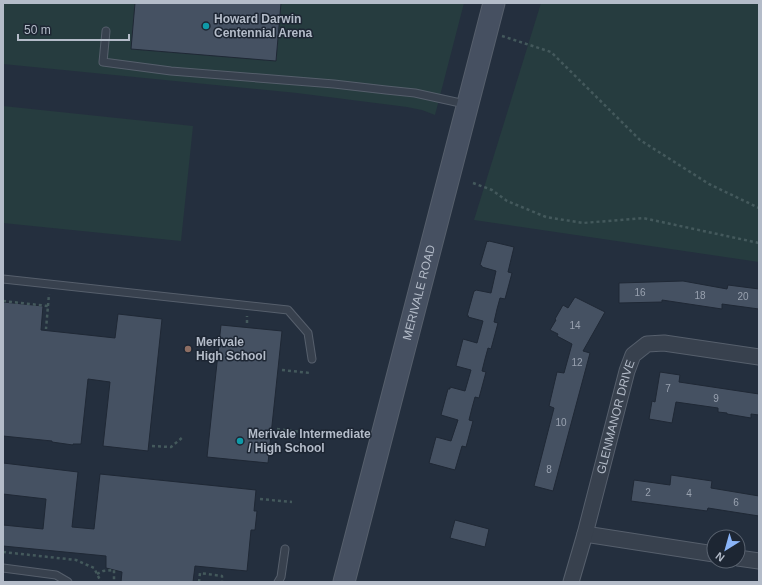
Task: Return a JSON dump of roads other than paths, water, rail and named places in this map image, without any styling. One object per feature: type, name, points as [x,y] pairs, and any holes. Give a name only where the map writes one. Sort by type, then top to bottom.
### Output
[{"type":"main road","name":"MERIVALE ROAD","points":[[344,582],[494,3]]},
{"type":"street","name":"GLENMANOR DRIVE","points":[[571,582],[585,534],[627,370],[633,355],[647,344],[664,343],[759,357]]},
{"type":"street","points":[[585,534],[706,553]]},
{"type":"street","points":[[746,559],[759,561]]},
{"type":"lane","points":[[106,31],[103,62],[171,71],[319,83],[415,93],[468,104]]},
{"type":"lane","points":[[3,279],[288,310],[308,333],[312,359]]},
{"type":"lane","points":[[278,582],[281,577],[285,549]]},
{"type":"lane","points":[[3,568],[56,575],[68,582]]},
{"type":"place","name":"Howard Darwin Centennial Arena","points":[[206,26]]},
{"type":"place","name":"Merivale High School","points":[[188,349]]},
{"type":"place","name":"Merivale Intermediate / High School","points":[[240,441]]}]
